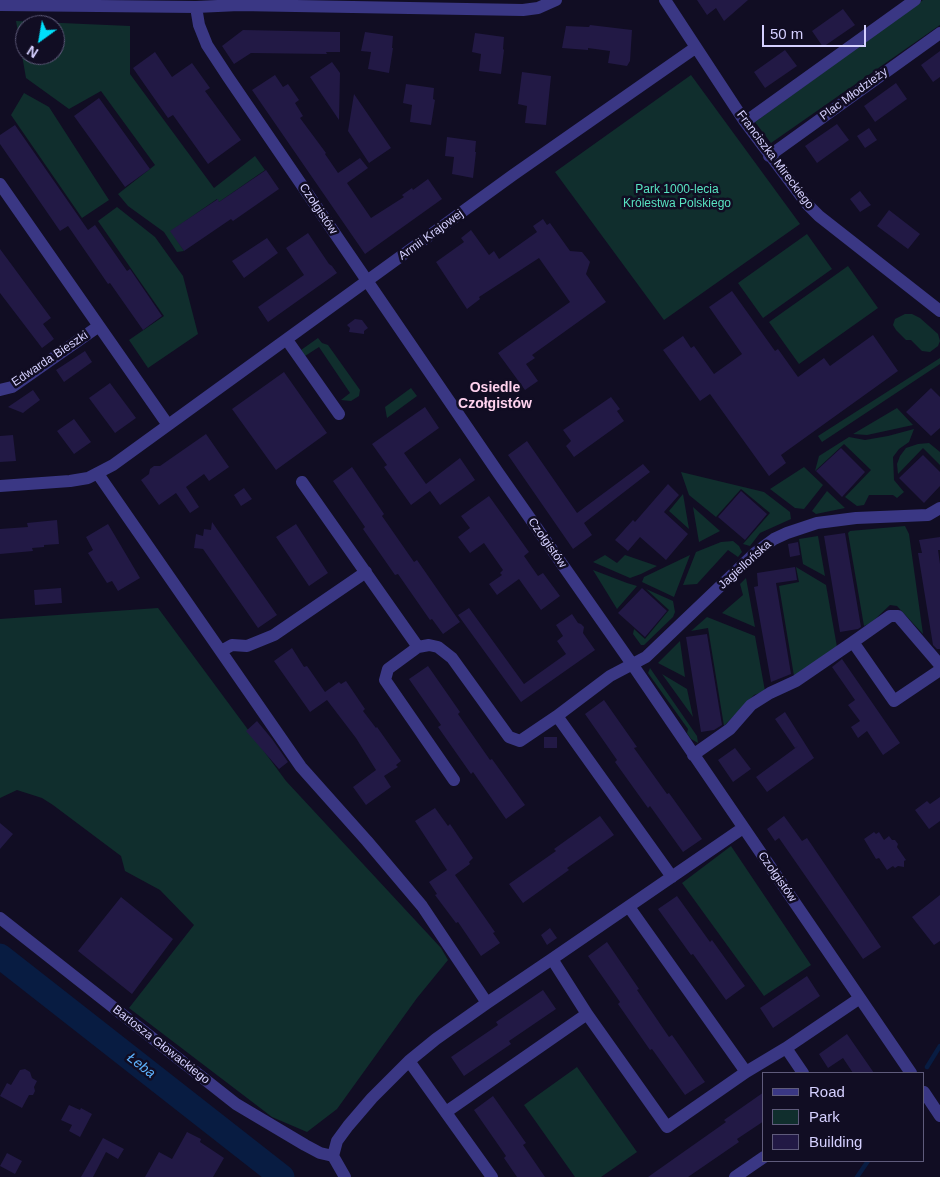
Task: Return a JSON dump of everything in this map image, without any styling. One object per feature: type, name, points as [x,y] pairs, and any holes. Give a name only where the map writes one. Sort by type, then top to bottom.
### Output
[{"type":"street","points":[[0,5],[196,7],[239,5],[523,10],[538,8],[556,0]]},
{"type":"street","name":"Franciszka Mireckiego","points":[[665,0],[745,122],[807,204],[819,216],[940,311]]},
{"type":"street","points":[[745,122],[915,0]]},
{"type":"street","name":"Czołgistów","points":[[196,7],[207,45],[367,282],[632,664],[910,1072]]},
{"type":"street","name":"Plac Młodzieży","points":[[769,156],[940,33]]},
{"type":"street","name":"Armii Krajowej","points":[[0,486],[88,478],[113,465],[513,176],[695,48]]},
{"type":"street","points":[[0,184],[168,425]]},
{"type":"street","name":"Edwarda Bieszki","points":[[0,390],[12,387],[99,326]]},
{"type":"street","points":[[287,340],[339,414]]},
{"type":"street","points":[[98,474],[301,767],[422,906],[487,1002]]},
{"type":"street","points":[[302,482],[418,647],[388,668],[385,680],[454,780]]},
{"type":"street","name":"Jagiellońska","points":[[418,647],[429,645],[438,648],[452,658],[509,737],[520,741],[610,676],[646,657],[755,553],[774,539],[817,523],[856,518],[928,515],[940,508]]},
{"type":"street","points":[[221,651],[232,645],[247,646],[274,635],[366,572]]},
{"type":"street","points":[[693,755],[730,729],[751,706],[770,693],[796,681],[890,616],[898,616],[940,665]]},
{"type":"street","points":[[853,642],[894,701],[940,670]]},
{"type":"street","points":[[556,716],[672,877]]},
{"type":"street","points":[[345,1177],[333,1156],[337,1141],[372,1098],[409,1061],[487,1002],[630,907],[743,828]]},
{"type":"street","points":[[630,907],[746,1072]]},
{"type":"street","name":"Bartosza Głowackiego","points":[[0,918],[236,1104],[305,1145],[320,1153],[333,1156]]},
{"type":"street","points":[[552,959],[587,1014],[667,1127],[746,1072],[786,1048],[860,998]]},
{"type":"street","points":[[446,1112],[587,1014]]},
{"type":"street","points":[[786,1048],[802,1072]]},
{"type":"street","points":[[409,1061],[492,1177]]},
{"type":"street","points":[[925,1094],[940,1116]]},
{"type":"street","points":[[735,1177],[762,1158]]},
{"type":"green space","points":[[923,0],[940,0],[940,25],[771,143],[755,122]]},
{"type":"green space","points":[[65,23],[130,26],[130,74],[214,188],[255,156],[265,170],[219,202],[217,199],[171,231],[184,251],[177,252],[164,232],[128,206],[118,194],[155,165],[101,91],[69,109],[26,78],[24,65],[65,65]]},
{"type":"green space","name":"Park 1000-lecia Królestwa Polskiego","points":[[691,75],[800,224],[664,320],[555,172]]},
{"type":"green space","points":[[24,93],[49,107],[109,200],[82,218],[11,115]]},
{"type":"green space","points":[[117,207],[155,237],[183,276],[198,334],[148,368],[129,340],[164,316],[98,221]]},
{"type":"green space","points":[[807,234],[832,269],[763,318],[738,283]]},
{"type":"green space","points":[[848,266],[878,308],[799,364],[769,322]]},
{"type":"green space","points":[[905,314],[912,314],[920,318],[938,334],[940,341],[938,346],[930,352],[922,351],[911,340],[906,340],[893,325],[895,319]]},
{"type":"green space","points":[[318,338],[322,343],[328,345],[360,390],[359,396],[351,401],[341,400],[350,393],[319,347],[305,356],[301,350]]},
{"type":"green space","points":[[940,358],[940,364],[822,442],[818,436]]},
{"type":"green space","points":[[411,388],[417,396],[387,418],[385,407]]},
{"type":"green space","points":[[897,408],[913,425],[867,435],[853,434]]},
{"type":"green space","points":[[914,429],[909,442],[899,449],[893,457],[894,480],[904,492],[897,498],[893,495],[869,495],[864,505],[857,506],[845,497],[871,470],[844,444],[815,471],[819,456],[849,437],[865,440]]},
{"type":"green space","points":[[929,443],[940,452],[940,465],[923,448],[898,474],[897,464],[906,448]]},
{"type":"green space","points":[[804,467],[823,485],[804,509],[795,508],[770,489]]},
{"type":"green space","points":[[681,472],[764,492],[790,512],[791,519],[760,533],[750,546],[743,544],[770,513],[741,489],[716,517],[689,495]]},
{"type":"green space","points":[[827,491],[845,508],[816,514],[812,511]]},
{"type":"green space","points":[[683,494],[689,529],[669,511]]},
{"type":"green space","points":[[693,507],[720,531],[699,542]]},
{"type":"green space","points":[[905,526],[909,534],[923,634],[897,606],[890,605],[871,623],[864,626],[848,533],[850,531]]},
{"type":"green space","points":[[818,536],[825,576],[803,564],[799,539]]},
{"type":"green space","points":[[733,541],[742,552],[738,557],[728,550],[697,584],[683,585],[696,552],[721,542]]},
{"type":"green space","points":[[605,555],[617,563],[625,555],[657,566],[630,578],[593,562]]},
{"type":"green space","points":[[690,555],[674,597],[642,582],[644,577]]},
{"type":"green space","points":[[796,567],[826,585],[837,647],[794,676],[779,586],[799,582]]},
{"type":"green space","points":[[593,570],[627,583],[637,586],[617,609]]},
{"type":"green space","points":[[746,578],[755,627],[722,613],[743,595],[740,584]]},
{"type":"green space","points":[[646,589],[673,601],[675,612],[673,617],[644,645],[641,645],[633,634],[634,629],[645,639],[669,610]]},
{"type":"green space","points":[[158,608],[286,781],[441,948],[448,960],[417,998],[337,1109],[307,1132],[272,1117],[129,1008],[194,925],[160,890],[125,871],[121,856],[53,805],[42,798],[17,790],[0,798],[0,619]]},
{"type":"green space","points":[[707,617],[755,636],[765,691],[754,695],[724,726],[708,628],[691,631]]},
{"type":"green space","points":[[680,641],[685,677],[658,663]]},
{"type":"green space","points":[[650,668],[697,736],[698,743],[691,739],[687,733],[688,729],[648,673]]},
{"type":"green space","points":[[662,674],[687,689],[693,717]]},
{"type":"green space","points":[[731,846],[811,965],[764,996],[682,883]]},
{"type":"green space","points":[[577,1067],[637,1152],[601,1177],[575,1177],[524,1105]]},
{"type":"building","points":[[697,0],[748,0],[724,21],[716,8],[707,15]]},
{"type":"building","points":[[843,9],[855,25],[823,47],[812,31]]},
{"type":"building","points":[[590,25],[632,30],[630,61],[627,66],[608,63],[610,51],[588,48],[588,50],[562,48],[566,26],[589,27]]},
{"type":"building","points":[[243,30],[340,32],[340,52],[326,52],[327,54],[251,53],[234,64],[222,46]]},
{"type":"building","points":[[365,32],[393,36],[389,73],[368,69],[371,52],[361,51]]},
{"type":"building","points":[[475,33],[504,37],[501,74],[479,71],[481,54],[472,52]]},
{"type":"building","points":[[785,50],[797,66],[765,88],[754,72]]},
{"type":"building","points":[[940,51],[940,77],[933,82],[921,65]]},
{"type":"building","points":[[155,52],[172,77],[192,63],[210,88],[205,91],[241,140],[208,164],[173,115],[168,118],[133,68]]},
{"type":"building","points":[[332,62],[340,73],[339,120],[310,77]]},
{"type":"building","points":[[522,72],[551,76],[546,125],[525,123],[527,106],[518,104]]},
{"type":"building","points":[[275,75],[283,87],[288,84],[299,100],[295,103],[303,116],[300,118],[338,173],[360,158],[368,168],[347,183],[371,218],[404,197],[402,195],[412,188],[413,190],[428,179],[442,199],[365,254],[252,90]]},
{"type":"building","points":[[896,83],[907,99],[875,122],[864,106]]},
{"type":"building","points":[[406,84],[434,88],[433,99],[435,100],[431,125],[410,122],[412,105],[403,103]]},
{"type":"building","points":[[354,94],[391,148],[369,163],[348,131]]},
{"type":"building","points":[[99,98],[150,169],[125,187],[74,116]]},
{"type":"building","points":[[837,124],[849,140],[817,163],[805,146]]},
{"type":"building","points":[[15,125],[88,230],[95,225],[127,271],[130,269],[162,316],[143,330],[68,226],[60,231],[0,144],[0,135]]},
{"type":"building","points":[[869,128],[877,140],[865,148],[857,136]]},
{"type":"building","points":[[447,137],[476,141],[473,178],[452,174],[454,157],[445,156]]},
{"type":"building","points":[[266,170],[279,189],[233,221],[231,219],[184,251],[170,231],[218,199],[219,202]]},
{"type":"building","points":[[860,191],[871,205],[860,212],[850,199]]},
{"type":"building","points":[[889,210],[920,234],[908,249],[877,226]]},
{"type":"building","points":[[543,219],[547,225],[550,223],[570,251],[582,252],[590,262],[586,274],[606,302],[532,355],[535,358],[526,364],[538,381],[525,390],[498,353],[570,302],[539,258],[479,297],[480,299],[467,309],[436,262],[464,242],[461,238],[471,230],[489,255],[494,251],[499,259],[537,232],[533,226]]},
{"type":"building","points":[[308,233],[337,273],[268,322],[258,307],[304,275],[286,248]]},
{"type":"building","points":[[267,238],[278,253],[244,278],[232,261]]},
{"type":"building","points":[[0,249],[51,318],[43,324],[54,339],[42,348],[0,293]]},
{"type":"building","points":[[732,291],[775,351],[778,349],[798,377],[824,358],[830,366],[873,335],[898,371],[781,455],[786,463],[769,476],[710,394],[700,401],[663,350],[683,336],[691,348],[694,346],[714,374],[742,354],[709,307]]},
{"type":"building","points":[[355,319],[362,320],[368,328],[364,331],[364,334],[349,332],[350,328],[347,325]]},
{"type":"building","points":[[85,351],[92,362],[64,382],[56,370]]},
{"type":"building","points":[[284,372],[327,433],[276,470],[232,409]]},
{"type":"building","points":[[110,383],[136,418],[115,433],[89,398]]},
{"type":"building","points":[[931,388],[940,397],[940,428],[931,436],[906,412]]},
{"type":"building","points":[[33,390],[40,400],[23,413],[8,407]]},
{"type":"building","points":[[611,397],[620,409],[617,411],[624,421],[574,457],[566,446],[571,441],[563,430]]},
{"type":"building","points":[[425,407],[439,428],[404,453],[426,484],[460,458],[475,480],[440,505],[430,491],[411,505],[384,467],[387,465],[372,444]]},
{"type":"building","points":[[74,419],[91,442],[74,454],[57,431]]},
{"type":"building","points":[[206,434],[229,467],[209,481],[204,474],[186,487],[199,507],[190,513],[176,493],[159,505],[141,480],[149,474],[150,469],[154,466],[160,466]]},
{"type":"building","points":[[13,435],[16,461],[0,462],[0,436]]},
{"type":"building","points":[[527,441],[577,513],[643,464],[650,472],[584,523],[592,535],[573,549],[508,455]]},
{"type":"building","points":[[841,448],[865,472],[842,497],[816,471]]},
{"type":"building","points":[[923,455],[940,472],[940,486],[924,503],[899,478]]},
{"type":"building","points":[[352,467],[384,514],[382,516],[414,562],[417,560],[460,622],[443,634],[432,619],[430,620],[398,574],[395,575],[333,481]]},
{"type":"building","points":[[668,484],[679,495],[664,512],[688,534],[666,560],[640,537],[628,551],[615,540],[633,520],[635,522]]},
{"type":"building","points":[[244,488],[252,499],[241,506],[234,495]]},
{"type":"building","points":[[741,491],[767,514],[745,540],[718,517]]},
{"type":"building","points":[[489,496],[529,552],[524,556],[538,576],[543,573],[560,596],[541,610],[519,579],[497,595],[489,584],[502,575],[500,573],[503,570],[484,543],[470,553],[458,537],[470,528],[461,516]]},
{"type":"building","points":[[57,520],[59,544],[32,548],[33,551],[0,554],[0,529],[28,527],[27,523]]},
{"type":"building","points":[[212,522],[277,615],[258,628],[203,549],[194,548],[196,534],[203,536],[204,529],[211,530]]},
{"type":"building","points":[[108,524],[140,578],[118,591],[112,581],[107,583],[88,553],[93,550],[86,537]]},
{"type":"building","points":[[296,524],[328,573],[309,586],[276,537]]},
{"type":"building","points":[[845,533],[861,627],[840,632],[824,536]]},
{"type":"building","points":[[940,537],[940,550],[938,550],[940,564],[940,649],[937,649],[933,645],[918,553],[922,553],[919,540]]},
{"type":"building","points":[[798,542],[800,555],[790,557],[788,544]]},
{"type":"building","points":[[795,567],[797,580],[776,583],[791,674],[771,682],[754,587],[758,586],[757,573]]},
{"type":"building","points":[[61,588],[62,603],[35,605],[34,590]]},
{"type":"building","points":[[642,588],[667,611],[645,637],[618,613]]},
{"type":"building","points":[[469,608],[524,684],[566,654],[557,641],[563,636],[556,625],[572,614],[578,623],[584,627],[583,633],[595,650],[521,702],[458,615]]},
{"type":"building","points":[[707,634],[722,725],[714,730],[701,732],[686,637]]},
{"type":"building","points":[[292,648],[304,667],[307,666],[325,692],[339,682],[341,684],[346,681],[365,709],[363,711],[401,761],[396,765],[398,767],[384,776],[391,787],[366,805],[353,787],[376,770],[356,738],[327,700],[310,712],[274,661]]},
{"type":"building","points":[[842,659],[900,743],[883,755],[867,731],[858,738],[851,727],[860,721],[848,705],[855,700],[832,667]]},
{"type":"building","points":[[428,666],[490,760],[492,759],[525,805],[506,819],[438,727],[441,725],[409,679]]},
{"type":"building","points":[[604,700],[637,747],[634,748],[702,839],[683,852],[615,762],[617,760],[585,714]]},
{"type":"building","points":[[785,712],[814,758],[767,792],[756,777],[798,746],[795,748],[775,719]]},
{"type":"building","points":[[257,721],[288,762],[279,769],[246,731]]},
{"type":"building","points":[[544,737],[557,737],[557,748],[544,748]]},
{"type":"building","points":[[735,748],[751,769],[733,782],[718,760]]},
{"type":"building","points":[[940,797],[940,821],[929,829],[915,810],[927,801],[930,804]]},
{"type":"building","points":[[435,808],[448,826],[450,824],[473,858],[469,862],[470,864],[455,875],[495,932],[493,933],[500,943],[481,956],[458,922],[456,923],[435,895],[437,894],[429,882],[447,870],[415,821]]},
{"type":"building","points":[[600,816],[614,835],[567,868],[569,870],[523,903],[509,884],[556,851],[554,849]]},
{"type":"building","points":[[784,816],[802,841],[807,838],[881,947],[863,959],[779,838],[775,841],[767,829]]},
{"type":"building","points":[[0,823],[13,834],[0,849]]},
{"type":"building","points":[[874,832],[876,834],[879,832],[884,840],[889,836],[892,840],[895,840],[898,844],[897,847],[906,860],[904,861],[904,867],[898,866],[895,868],[893,866],[887,870],[879,858],[876,859],[864,839]]},
{"type":"building","points":[[940,895],[940,941],[934,945],[912,917]]},
{"type":"building","points":[[677,896],[745,986],[726,1000],[658,909]]},
{"type":"building","points":[[121,897],[173,939],[132,994],[78,951]]},
{"type":"building","points":[[550,928],[557,938],[547,945],[541,935]]},
{"type":"building","points":[[607,942],[669,1037],[672,1035],[705,1082],[685,1095],[652,1049],[650,1050],[588,956]]},
{"type":"building","points":[[807,976],[820,996],[773,1028],[760,1008]]},
{"type":"building","points":[[543,990],[556,1009],[509,1041],[511,1044],[464,1076],[451,1057],[498,1025],[496,1022]]},
{"type":"building","points":[[847,1034],[873,1072],[852,1072],[843,1058],[828,1068],[819,1054]]},
{"type":"building","points":[[25,1069],[37,1081],[33,1095],[29,1095],[22,1108],[0,1096],[7,1083],[11,1085],[20,1070]]},
{"type":"building","points":[[762,1093],[762,1122],[737,1139],[739,1142],[688,1177],[648,1177],[726,1122],[724,1120]]},
{"type":"building","points":[[493,1096],[526,1143],[523,1145],[545,1177],[517,1177],[504,1158],[506,1156],[474,1110]]},
{"type":"building","points":[[69,1105],[80,1110],[81,1108],[92,1114],[80,1137],[69,1131],[72,1125],[61,1120]]},
{"type":"building","points":[[187,1132],[201,1139],[200,1142],[224,1158],[213,1177],[145,1177],[159,1152],[172,1159]]},
{"type":"building","points":[[103,1138],[124,1149],[118,1159],[106,1152],[93,1177],[81,1177]]},
{"type":"building","points":[[7,1153],[22,1161],[15,1174],[0,1166]]},
{"type":"waterway","name":"Łeba","points":[[0,956],[282,1177]]},
{"type":"waterway","points":[[927,1067],[940,1046]]},
{"type":"waterway","points":[[857,1177],[867,1162]]},
{"type":"district","name":"Osiedle Czołgistów","points":[[495,396]]}]
